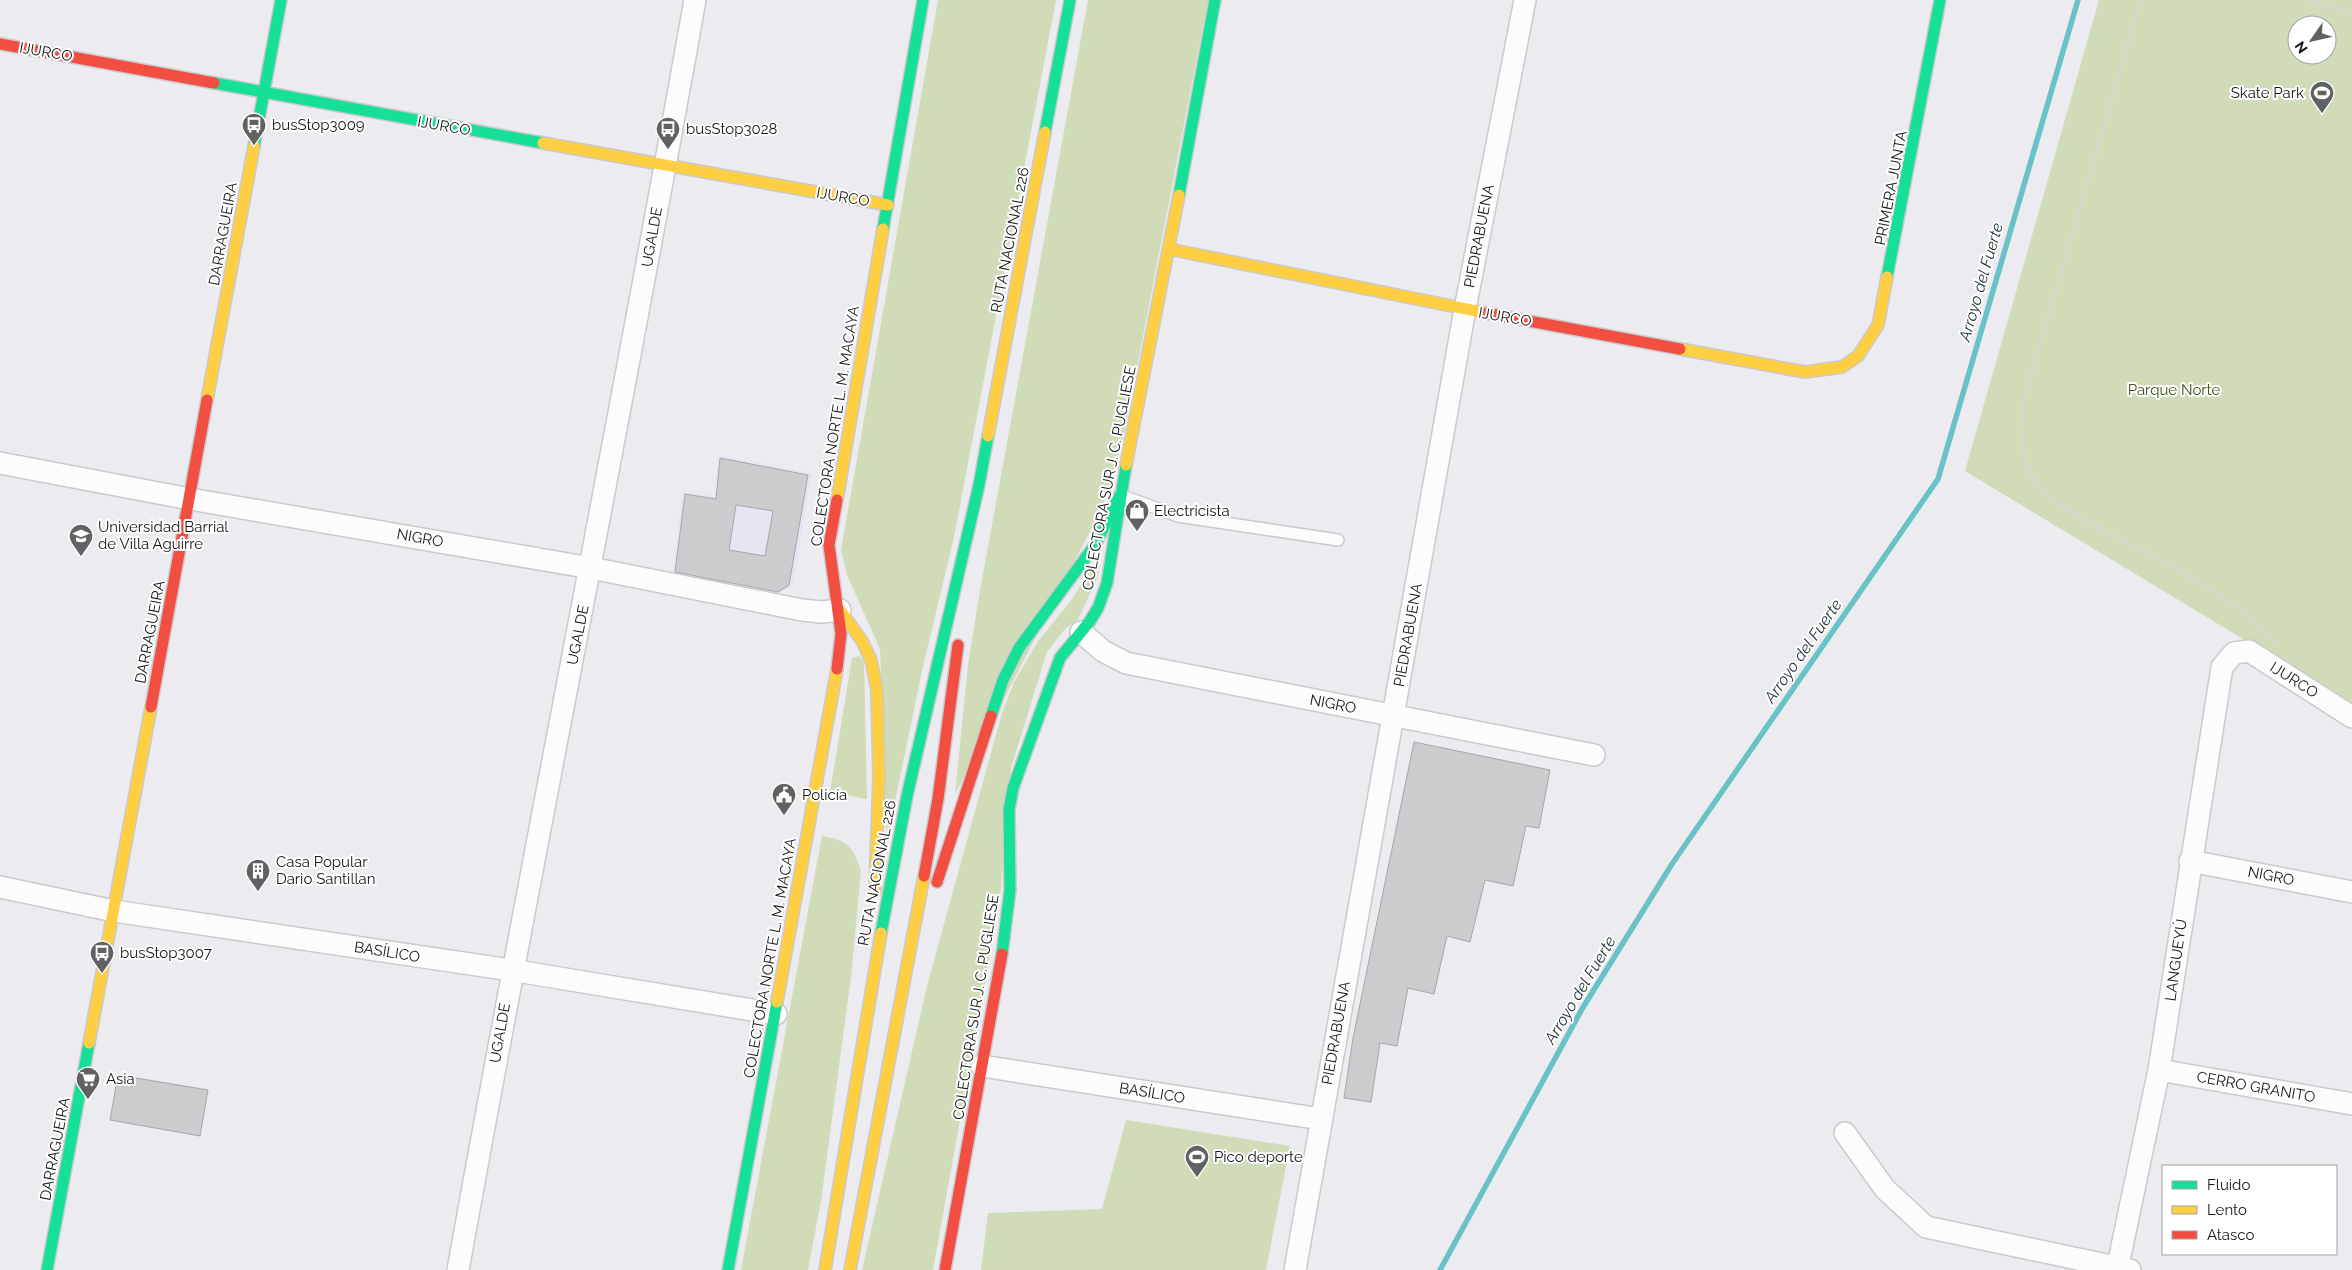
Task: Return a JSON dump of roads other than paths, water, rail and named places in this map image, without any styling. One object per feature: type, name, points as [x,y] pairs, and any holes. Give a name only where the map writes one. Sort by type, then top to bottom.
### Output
[{"type":"main road","name":"DARRAGUEIRA","points":[[47,1270],[281,0]]},
{"type":"main road","name":"COLECTORA NORTE L. M. MACAYA","points":[[728,1270],[776,1014],[841,647],[840,610],[829,566],[829,545],[923,0]]},
{"type":"main road","name":"RUTA NACIONAL 226","points":[[825,1270],[869,999],[907,796],[979,485],[1070,0]]},
{"type":"main road","name":"COLECTORA SUR J. C. PUGLIESE","points":[[945,1270],[1008,913],[1009,810],[1013,788],[1060,658],[1098,608],[1106,589],[1120,495],[1169,249],[1215,0]]},
{"type":"main road","name":"PRIMERA JUNTA","points":[[1843,368],[1857,358],[1870,341],[1878,325],[1940,0]]},
{"type":"main road","name":"IJURCO","points":[[0,44],[888,205]]},
{"type":"main road","name":"IJURCO","points":[[1169,249],[1465,309],[1805,372],[1830,372],[1843,368]]},
{"type":"main road","name":"RUTA NACIONAL 226","points":[[964,603],[979,485]]},
{"type":"main road","points":[[899,1002],[1002,680],[1020,648],[1095,545],[1120,495]]},
{"type":"main road","points":[[840,610],[862,641],[871,660],[877,690],[879,776],[869,999]]},
{"type":"main road","points":[[850,1270],[938,799],[960,632]]},
{"type":"street","name":"UGALDE","points":[[458,1270],[511,970],[591,568],[694,0]]},
{"type":"street","name":"PIEDRABUENA","points":[[1295,1270],[1465,309],[1525,0]]},
{"type":"street","name":"NIGRO","points":[[0,463],[190,499],[591,568],[802,610],[822,612],[840,610]]},
{"type":"street","name":"NIGRO","points":[[1081,632],[1103,651],[1126,662],[1594,755]]},
{"type":"street","name":"IJURCO","points":[[2234,653],[2249,651],[2352,717]]},
{"type":"street","name":"LANGUEYÚ","points":[[2122,1269],[2159,1070],[2190,861],[2222,668],[2234,653]]},
{"type":"street","name":"NIGRO","points":[[2190,861],[2352,892]]},
{"type":"street","name":"BASÍLICO","points":[[0,887],[114,911],[511,970],[776,1014]]},
{"type":"street","name":"BASÍLICO","points":[[982,1066],[1321,1120]]},
{"type":"street","name":"CERRO GRANITO","points":[[2159,1070],[2352,1104]]},
{"type":"street","points":[[1845,1133],[1884,1189],[1926,1227],[2122,1269]]},
{"type":"lane","points":[[1120,495],[1178,516],[1338,540]]},
{"type":"waterway","name":"Arroyo del Fuerte","points":[[1440,1270],[1582,1009],[1672,864],[1938,479],[2078,0]]},
{"type":"place","name":"Skate Park","points":[[2322,114]]},
{"type":"place","name":"busStop3009","points":[[254,146]]},
{"type":"place","name":"busStop3028","points":[[668,150]]},
{"type":"place","name":"Electricista","points":[[1137,532]]},
{"type":"place","name":"Universidad Barrial de Villa Aguirre","points":[[81,557]]},
{"type":"place","name":"Policía","points":[[784,816]]},
{"type":"place","name":"Casa Popular Dario Santillan","points":[[258,892]]},
{"type":"place","name":"busStop3007","points":[[102,974]]},
{"type":"place","name":"Asia","points":[[88,1100]]},
{"type":"place","name":"Pico deporte","points":[[1197,1178]]},
{"type":"park label","name":"Parque Norte","points":[[2174,390]]}]
